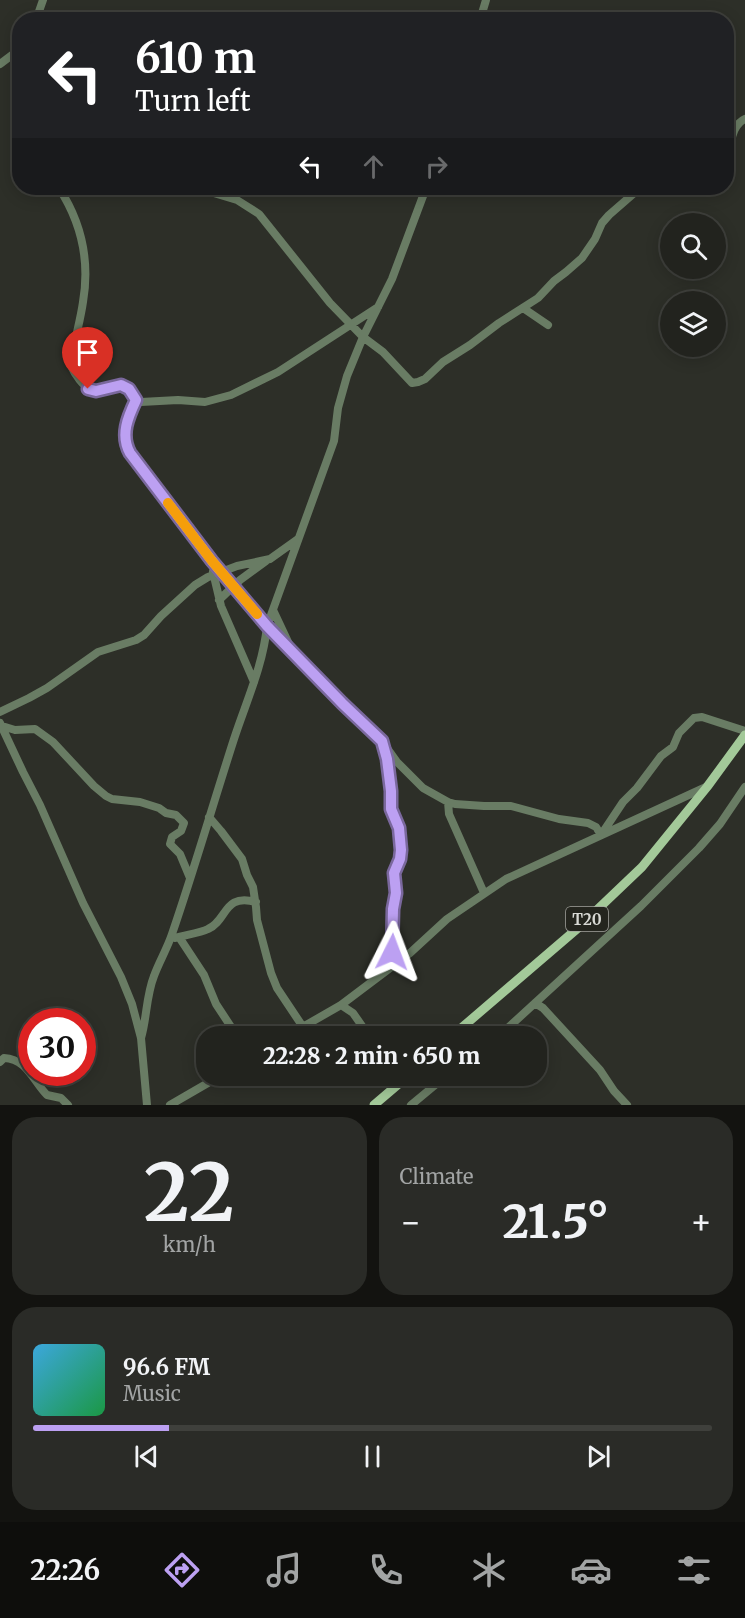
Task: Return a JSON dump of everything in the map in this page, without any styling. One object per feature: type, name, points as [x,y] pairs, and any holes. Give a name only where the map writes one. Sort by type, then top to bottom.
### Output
[{"type":"main road","name":"T20","points":[[464,1026],[578,928],[642,867],[707,787],[745,733]]},
{"type":"main road","points":[[374,1105],[396,1086]]},
{"type":"street","points":[[37,0],[40,10]]},
{"type":"street","points":[[40,10],[43,0]]},
{"type":"street","points":[[734,131],[739,121],[745,118]]},
{"type":"street","points":[[63,195],[77,223],[87,274],[72,368],[89,389],[96,391],[123,385],[129,389],[136,400],[141,402],[178,400],[205,402],[231,395],[278,372],[333,337],[350,323],[378,307]]},
{"type":"street","points":[[220,195],[237,200],[259,214],[322,294],[363,337],[383,352],[410,382],[416,383],[425,379],[443,362],[538,298],[554,281],[582,258],[609,215],[632,195]]},
{"type":"street","points":[[141,1038],[154,976],[170,940],[254,682],[267,626],[334,441],[341,396],[363,337],[396,268],[423,195]]},
{"type":"street","points":[[523,308],[548,325]]},
{"type":"street","points":[[136,400],[126,427],[128,450],[212,561],[217,573],[219,600],[226,621],[254,682]]},
{"type":"street","points":[[219,600],[233,586],[299,538]]},
{"type":"street","points":[[0,712],[47,688],[98,652],[136,640],[144,635],[195,585],[217,573],[270,559]]},
{"type":"street","points":[[217,573],[233,586],[267,626],[382,741],[397,762],[423,788],[448,802],[472,806],[511,806],[559,819],[588,823],[596,827],[601,835]]},
{"type":"street","points":[[273,610],[292,651]]},
{"type":"street","points":[[601,835],[623,802],[637,788],[661,756],[672,747],[679,733],[694,718],[702,717],[745,733]]},
{"type":"street","points":[[1,725],[15,730],[35,729],[53,742],[106,796],[112,799],[140,802],[176,815],[184,823],[180,831],[172,837],[170,844],[180,854],[190,879]]},
{"type":"street","points":[[1,725],[132,1004],[141,1038],[147,1105]]},
{"type":"street","points":[[382,741],[387,759],[391,809],[399,828],[401,850],[394,873],[396,893],[393,909],[393,967]]},
{"type":"street","points":[[305,1026],[341,1005],[393,967],[447,919],[506,879],[707,787]]},
{"type":"street","points":[[510,1026],[641,906],[699,848],[720,824],[745,787]]},
{"type":"street","points":[[448,802],[449,814],[484,893]]},
{"type":"street","points":[[209,817],[242,859],[253,887],[256,920],[271,973],[277,988],[302,1026]]},
{"type":"street","points":[[170,940],[211,928],[225,909],[234,903],[243,900],[256,902]]},
{"type":"street","points":[[179,937],[204,975],[216,1004],[230,1026]]},
{"type":"street","points":[[535,1003],[543,1008],[600,1070],[627,1105]]},
{"type":"street","points":[[341,1005],[353,1013],[362,1026]]},
{"type":"street","points":[[0,1062],[8,1058],[22,1064],[47,1095],[61,1098],[68,1105]]},
{"type":"street","points":[[170,1105],[203,1086]]},
{"type":"street","points":[[411,1105],[434,1086]]},
{"type":"slow traffic","points":[[168,503],[212,561],[257,614]]},
{"type":"route","points":[[88,389],[96,391],[123,385],[129,389],[136,400],[126,427],[126,443],[130,453],[212,561],[267,626],[382,741],[387,759],[391,809],[399,828],[401,850],[400,859],[394,870],[396,893],[393,909],[392,952]]}]
